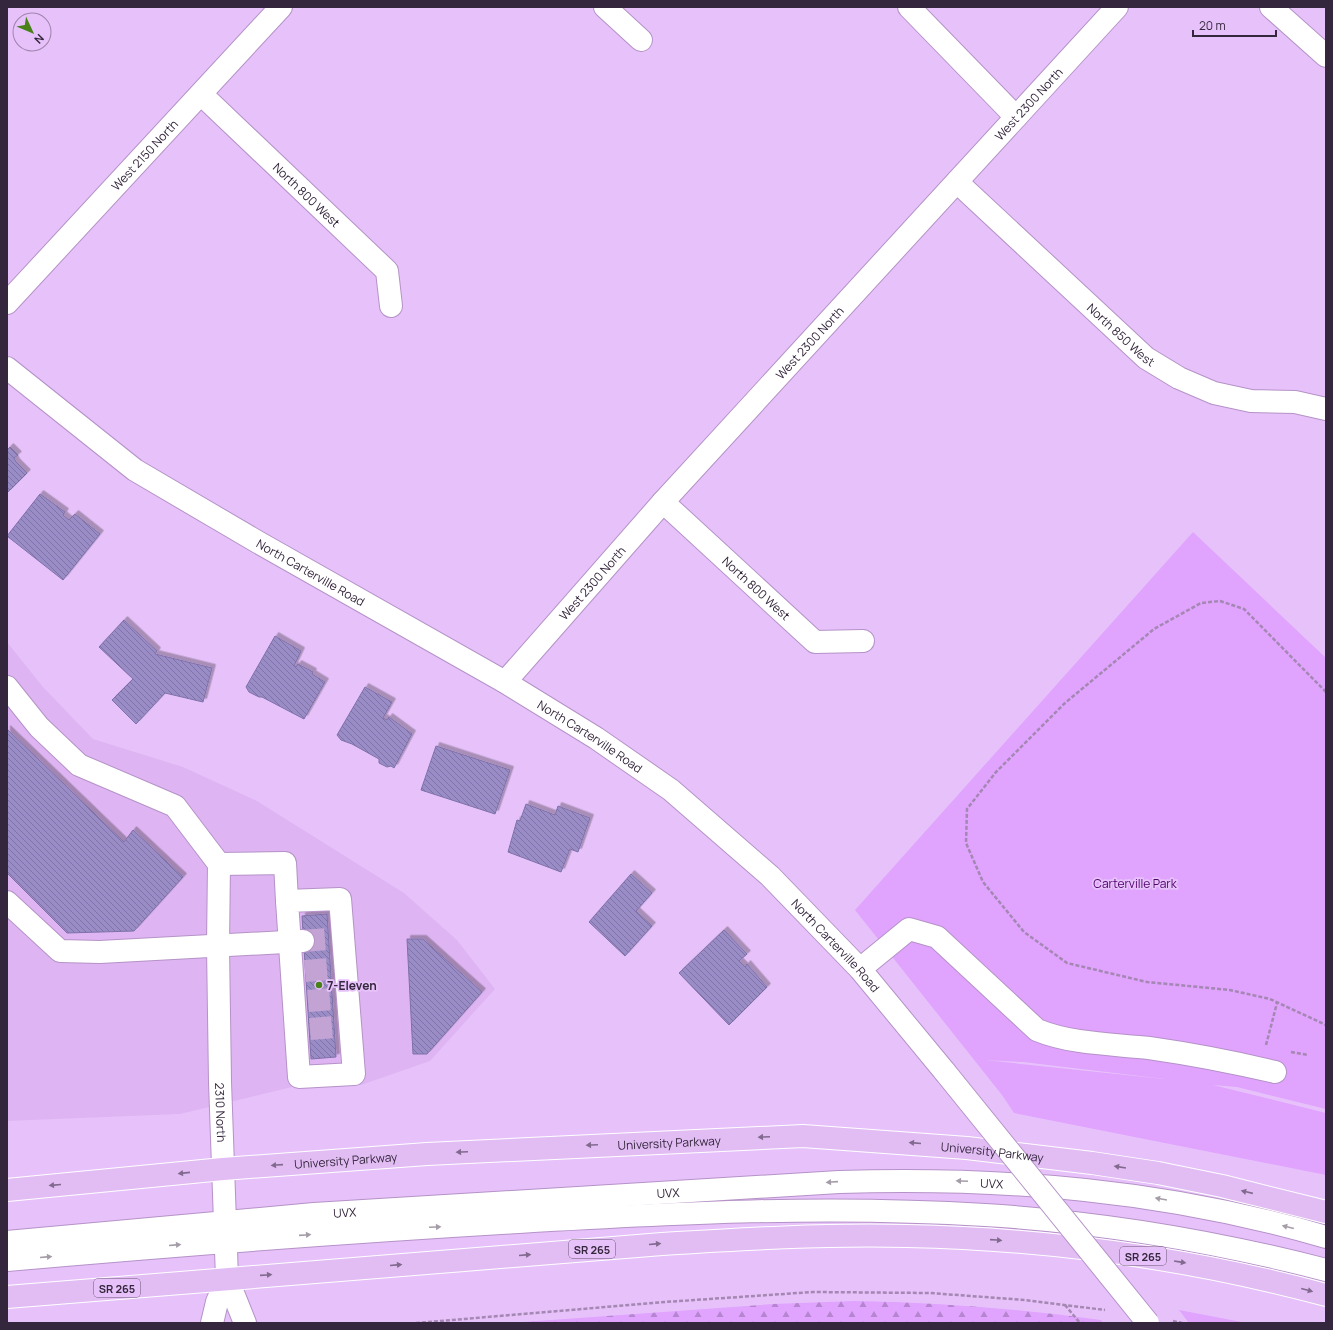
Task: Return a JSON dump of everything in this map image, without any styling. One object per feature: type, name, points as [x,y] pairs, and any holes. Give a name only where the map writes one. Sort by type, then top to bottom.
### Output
[{"type":"main road","name":"University Parkway","points":[[7,1190],[223,1169],[427,1154],[803,1136],[967,1148],[1092,1163],[1158,1173],[1215,1185],[1326,1212]]},
{"type":"main road","name":"SR 265","points":[[7,1297],[662,1244],[759,1238],[906,1236],[1006,1240],[1130,1254],[1204,1266],[1277,1282],[1326,1295]]},
{"type":"street","name":"West 2150 North","points":[[7,303],[281,7]]},
{"type":"street","points":[[605,7],[641,40]]},
{"type":"street","points":[[909,7],[1016,117]]},
{"type":"street","name":"West 2300 North","points":[[505,682],[663,502],[1118,7]]},
{"type":"street","points":[[1271,7],[1326,56]]},
{"type":"street","name":"North 800 West","points":[[200,94],[387,271],[392,306]]},
{"type":"street","name":"North 850 West","points":[[957,182],[1146,358],[1165,370],[1179,378],[1214,393],[1251,400],[1295,402],[1326,409]]},
{"type":"street","name":"North Carterville Road","points":[[7,368],[135,470],[263,545],[505,682],[596,738],[671,790],[770,876],[860,969],[1071,1228],[1159,1322]]},
{"type":"street","name":"North 800 West","points":[[663,502],[815,642],[863,641]]},
{"type":"street","points":[[7,687],[39,727],[79,765],[175,806],[219,864],[285,863],[287,900],[297,942],[303,1030],[299,1078],[354,1074],[342,1027],[336,939],[340,899],[287,900]]},
{"type":"street","name":"2310 North","points":[[219,864],[218,946],[227,1278],[246,1323]]},
{"type":"street","points":[[7,902],[60,951],[100,952],[297,942]]},
{"type":"street","points":[[860,969],[909,929],[937,937],[1037,1030],[1053,1037],[1164,1050],[1232,1062],[1275,1072]]},
{"type":"street","name":"UVX","points":[[7,1242],[226,1231],[314,1214],[839,1182],[944,1180],[1040,1184],[1144,1196],[1224,1211],[1326,1237]]},
{"type":"street","points":[[7,1260],[226,1231],[654,1214],[823,1210],[909,1211],[1061,1221],[1136,1231],[1218,1245],[1326,1270]]},
{"type":"street","name":"2310 North","points":[[212,1323],[217,1302],[227,1278]]},
{"type":"path","points":[[1326,692],[1244,609],[1220,601],[1201,602],[1154,629],[1065,702],[996,772],[967,809],[966,843],[982,882],[1024,932],[1067,963],[1147,982],[1230,990],[1270,999],[1326,1024]]},
{"type":"path","points":[[1266,1048],[1277,1003]]},
{"type":"path","points":[[1286,1052],[1308,1055]]},
{"type":"path","points":[[416,1323],[673,1301],[813,1292],[930,1293],[1064,1305],[1110,1311]]},
{"type":"path","points":[[1064,1305],[1080,1323]]},
{"type":"path","points":[[1159,1322],[1182,1323]]},
{"type":"shaded area","points":[[7,642],[43,687],[93,739],[183,767],[257,801],[404,893],[457,940],[495,989],[430,1061],[361,1085],[292,1087],[180,1114],[7,1121]]},
{"type":"green space","name":"Carterville Park","points":[[1193,532],[1326,658],[1326,1109],[1237,1087],[1213,1085],[1326,1113],[1326,1175],[1014,1113],[1002,1095],[855,910]],"holes":[[[984,1060],[1023,1062],[1165,1079]]]},
{"type":"green space","points":[[854,1301],[1009,1309],[1101,1320],[1103,1323],[509,1323],[773,1304]]},
{"type":"green space","points":[[1179,1310],[1247,1323],[1189,1323]]},
{"type":"building","points":[[10,447],[18,455],[14,458],[16,462],[27,473],[7,493],[7,450]]},
{"type":"building","points":[[40,494],[65,512],[63,515],[69,520],[75,514],[100,534],[63,580],[7,536]]},
{"type":"building","points":[[124,620],[157,651],[155,654],[212,668],[203,702],[165,693],[136,724],[112,700],[133,679],[99,647]]},
{"type":"building","points":[[275,636],[301,651],[294,666],[296,667],[298,664],[313,672],[312,674],[325,682],[304,719],[262,697],[249,692],[246,687]]},
{"type":"building","points":[[365,687],[392,702],[383,718],[387,720],[389,717],[412,734],[394,768],[391,766],[387,767],[379,763],[379,759],[352,744],[341,740],[337,735]]},
{"type":"building","points":[[7,729],[124,842],[133,830],[183,877],[134,931],[67,933],[7,873]]},
{"type":"building","points":[[436,746],[510,770],[495,814],[421,790]]},
{"type":"building","points":[[526,804],[555,815],[558,806],[590,818],[578,852],[570,849],[561,872],[508,852],[517,820],[520,821]]},
{"type":"building","points":[[631,874],[652,893],[636,911],[652,926],[625,956],[589,922]]},
{"type":"building","name":"7-Eleven","points":[[327,914],[336,1057],[311,1059],[302,916]]},
{"type":"building","points":[[724,930],[747,954],[739,961],[745,967],[747,964],[767,987],[729,1025],[679,973]]},
{"type":"building","points":[[407,939],[423,939],[482,992],[427,1054],[413,1054]]},
{"type":"tunnel","points":[[303,941],[328,939]]},
{"type":"tunnel","points":[[305,971],[330,969]]},
{"type":"tunnel","points":[[308,1001],[333,999]]},
{"type":"tunnel","points":[[310,1029],[334,1027]]},
{"type":"place","name":"7-Eleven","points":[[319,985]]}]
